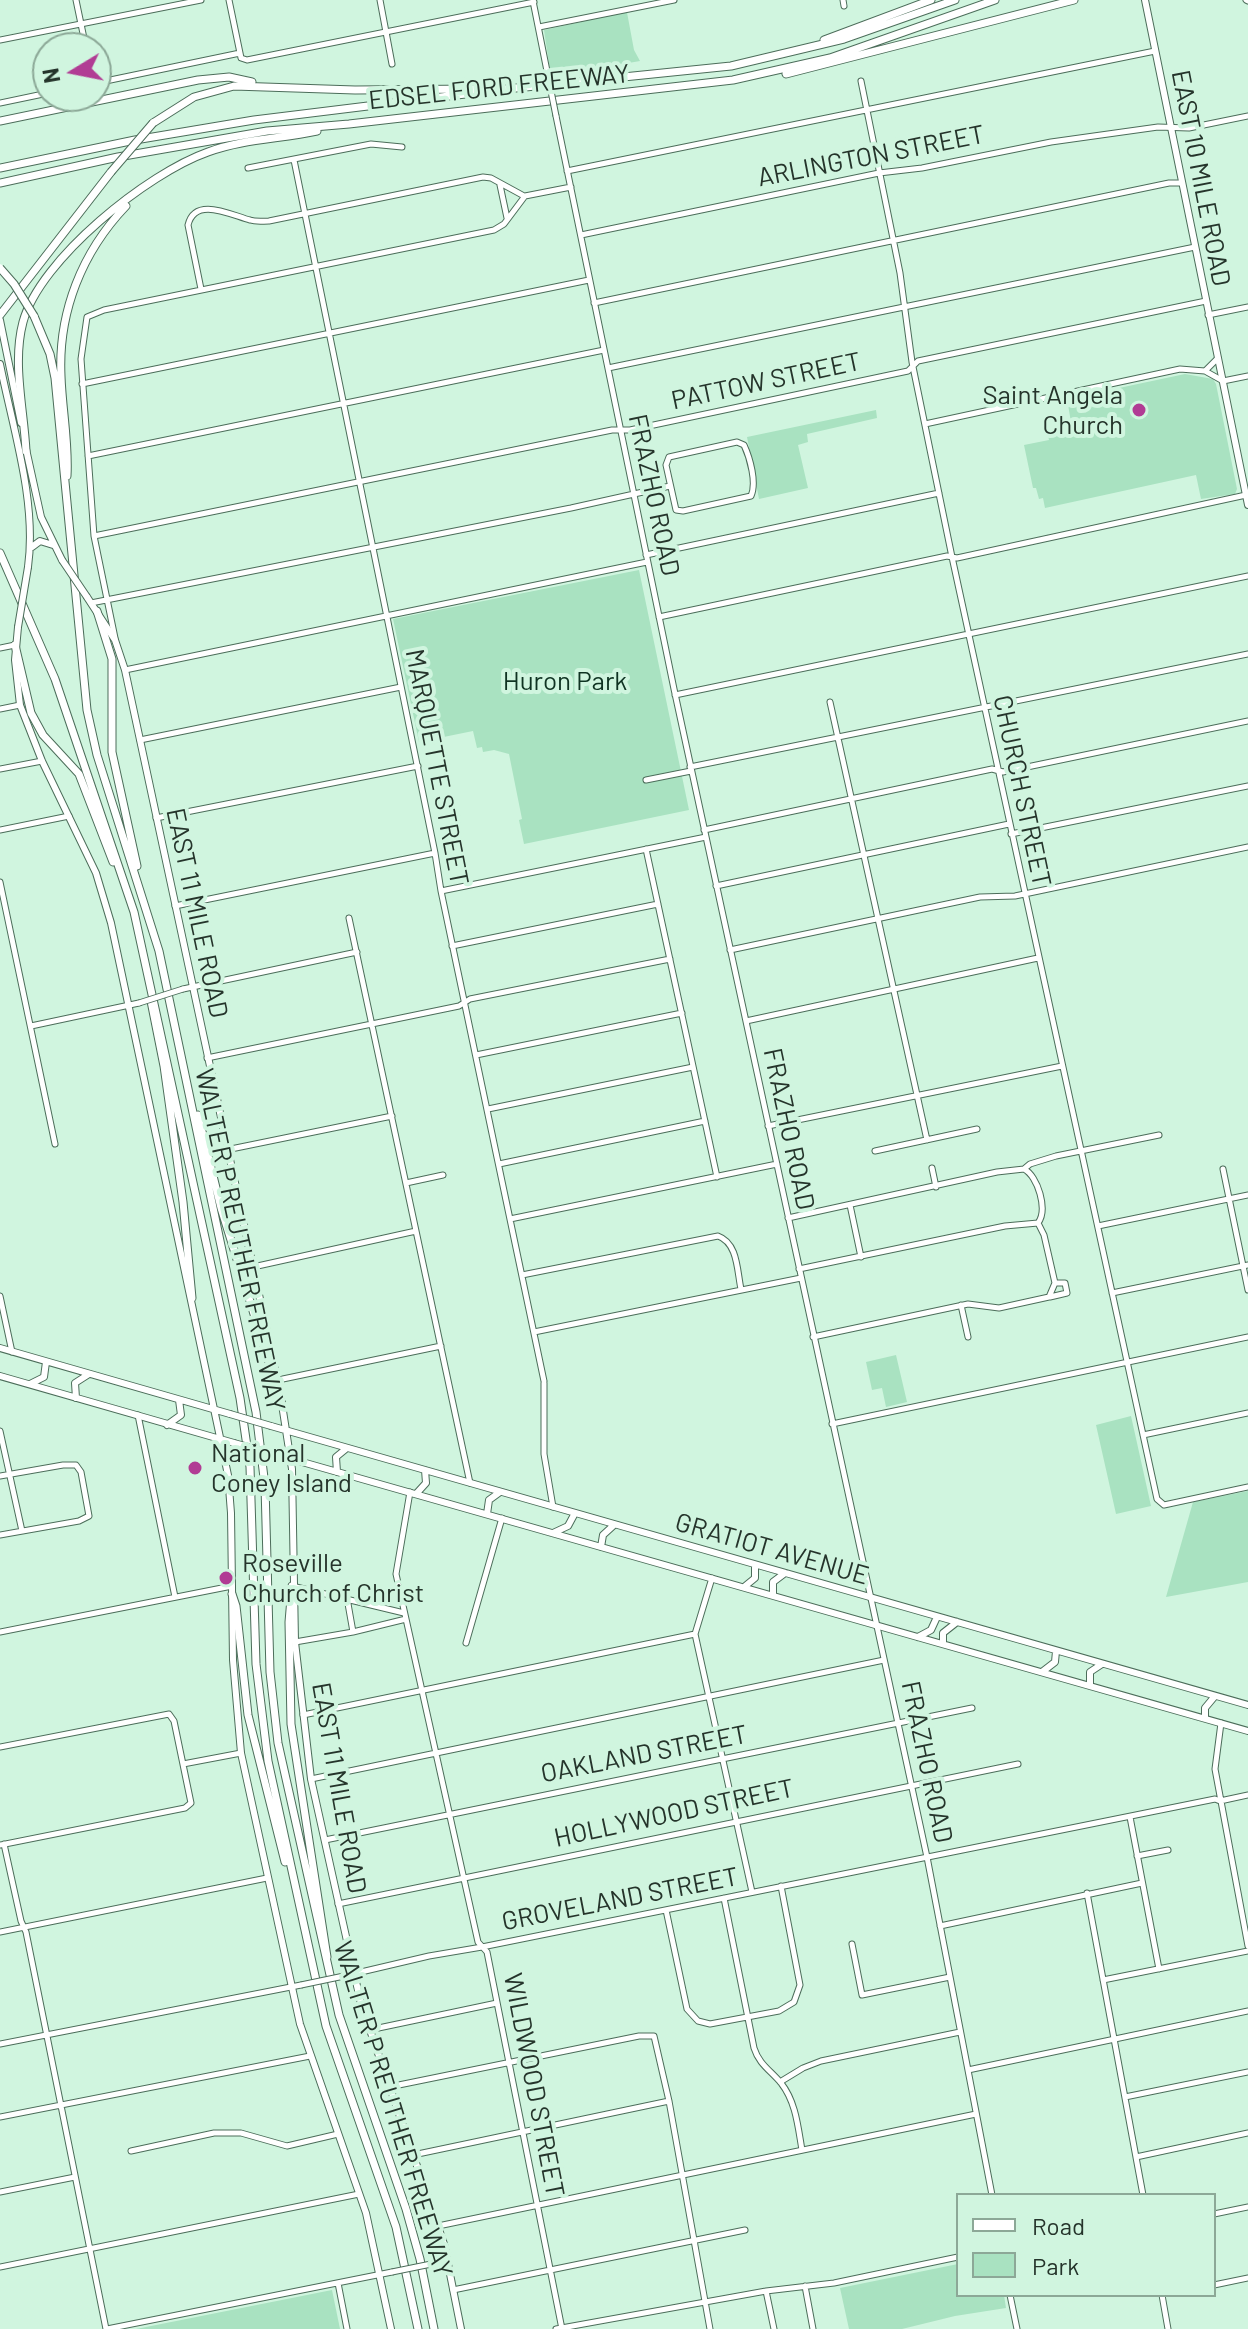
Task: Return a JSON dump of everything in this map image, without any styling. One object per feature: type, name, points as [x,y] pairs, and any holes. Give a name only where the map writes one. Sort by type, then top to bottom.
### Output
[{"type":"highway","points":[[771,59],[931,0]]},
{"type":"highway","name":"EDSEL FORD FREEWAY","points":[[0,168],[209,126],[506,89],[707,70],[771,59],[844,39],[955,0]]},
{"type":"highway","name":"EDSEL FORD FREEWAY","points":[[0,183],[170,147],[267,131],[733,80],[830,58],[995,0]]},
{"type":"highway","points":[[733,80],[780,75],[1074,0]]},
{"type":"highway","points":[[0,121],[198,80],[229,77],[274,86]]},
{"type":"highway","points":[[0,318],[111,172],[153,123],[185,101],[213,90],[246,85],[355,90],[506,89]]},
{"type":"highway","points":[[26,451],[19,350],[26,312],[39,287],[71,249],[102,220],[185,162],[232,145],[349,124]]},
{"type":"highway","points":[[67,488],[61,366],[63,331],[69,303],[83,267],[105,229],[148,185]]},
{"type":"highway","points":[[0,268],[34,316],[50,354],[67,488]]},
{"type":"highway","name":"WALTER P REUTHER FREEWAY","points":[[67,488],[87,710],[97,755],[140,884],[163,966],[256,1412],[265,1486],[269,1664],[275,1726],[327,1965],[348,2045],[414,2235],[434,2329]]},
{"type":"highway","name":"WALTER P REUTHER FREEWAY","points":[[0,553],[55,679],[125,884],[149,971],[240,1398],[252,1500],[259,1696],[268,1761],[326,2026],[396,2227],[418,2329]]},
{"type":"highway","points":[[97,611],[112,659],[112,752],[140,884]]},
{"type":"highway","points":[[15,645],[31,713],[43,735],[79,774],[105,845],[125,884]]},
{"type":"highway","points":[[149,971],[152,1011],[164,1066],[183,1202],[192,1298]]},
{"type":"highway","points":[[190,1094],[201,1124],[221,1208],[281,1401]]},
{"type":"highway","points":[[292,1586],[289,1601],[291,1724],[313,1880],[327,1945],[327,1965]]},
{"type":"highway","points":[[232,1590],[248,1715],[279,1838],[296,1889]]},
{"type":"main road","name":"EAST 10 MILE ROAD","points":[[1145,0],[1248,505]]},
{"type":"main road","name":"EAST 11 MILE ROAD","points":[[0,318],[38,507],[53,545],[115,640],[125,670],[278,1380],[291,1459],[295,1642],[311,1779],[369,2030],[438,2226],[461,2329]]},
{"type":"main road","points":[[0,364],[28,502],[31,548],[15,645],[20,705],[42,761],[86,851],[104,899],[222,1440],[231,1511],[234,1688],[241,1753],[291,1987],[310,2056],[359,2194],[391,2329]]},
{"type":"main road","points":[[31,548],[40,541],[53,545]]},
{"type":"main road","points":[[0,1348],[216,1410]]},
{"type":"main road","points":[[30,1384],[44,1377],[46,1362]]},
{"type":"main road","points":[[76,1398],[75,1383],[89,1374]]},
{"type":"main road","points":[[0,1376],[222,1440]]},
{"type":"main road","points":[[167,1425],[181,1415],[179,1400]]},
{"type":"main road","name":"GRATIOT AVENUE","points":[[216,1410],[1248,1705]]},
{"type":"main road","name":"GRATIOT AVENUE","points":[[222,1440],[1248,1731]]},
{"type":"main road","points":[[337,1472],[336,1457],[347,1448]]},
{"type":"main road","points":[[413,1493],[426,1483],[425,1470]]},
{"type":"main road","points":[[487,1514],[489,1500],[500,1492]]},
{"type":"main road","points":[[553,1533],[568,1526],[575,1513]]},
{"type":"main road","points":[[601,1547],[603,1535],[614,1525]]},
{"type":"main road","points":[[744,1587],[755,1578],[755,1565]]},
{"type":"main road","points":[[773,1596],[773,1582],[785,1573]]},
{"type":"main road","points":[[918,1637],[931,1630],[937,1617]]},
{"type":"main road","points":[[943,1644],[943,1633],[957,1622]]},
{"type":"main road","points":[[1042,1672],[1054,1664],[1056,1651]]},
{"type":"main road","points":[[1090,1686],[1090,1672],[1102,1664]]},
{"type":"main road","points":[[1205,1718],[1205,1708],[1215,1696]]},
{"type":"street","points":[[76,0],[83,32]]},
{"type":"street","points":[[0,40],[201,0]]},
{"type":"street","points":[[229,0],[241,58],[247,60],[533,1]]},
{"type":"street","points":[[380,0],[392,64]]},
{"type":"street","points":[[539,27],[674,0]]},
{"type":"street","name":"FRAZHO ROAD","points":[[533,1],[646,559],[927,1857],[992,2193]]},
{"type":"street","points":[[567,171],[1155,51]]},
{"type":"street","points":[[112,80],[240,53]]},
{"type":"street","name":"CHURCH STREET","points":[[861,81],[893,240],[913,366],[968,635],[1157,1499],[1161,1504],[1248,1487]]},
{"type":"street","points":[[0,103],[32,96]]},
{"type":"street","name":"ARLINGTON STREET","points":[[581,235],[879,173],[922,168],[1051,142],[1158,127],[1171,129],[1203,125],[1248,116]]},
{"type":"street","points":[[248,168],[371,144],[402,147]]},
{"type":"street","name":"MARQUETTE STREET","points":[[294,160],[452,946],[544,1382],[544,1454],[553,1507]]},
{"type":"street","points":[[201,289],[188,225],[194,214],[224,209],[249,220],[265,222],[483,177],[525,196],[571,187]]},
{"type":"street","points":[[499,183],[507,219]]},
{"type":"street","points":[[594,303],[1169,183],[1182,183]]},
{"type":"street","points":[[115,640],[94,536],[81,344],[89,315],[201,289],[491,231],[500,227],[525,196]]},
{"type":"street","points":[[608,368],[1195,247]]},
{"type":"street","points":[[82,384],[589,280]]},
{"type":"street","name":"PATTOW STREET","points":[[94,536],[359,481],[630,430],[908,371],[918,361],[1206,301]]},
{"type":"street","points":[[1208,315],[1248,307]]},
{"type":"street","points":[[88,456],[604,350]]},
{"type":"street","points":[[1205,371],[1218,358]]},
{"type":"street","points":[[925,424],[1180,369],[1205,371],[1223,381],[1248,376]]},
{"type":"street","points":[[737,442],[746,448],[755,490],[751,496],[741,500],[683,511],[676,510],[670,486],[666,465],[669,457],[737,442]]},
{"type":"street","points":[[89,600],[107,601],[670,486]]},
{"type":"street","points":[[125,670],[939,493]]},
{"type":"street","points":[[659,617],[1246,495]]},
{"type":"street","points":[[675,695],[1248,576]]},
{"type":"street","points":[[0,648],[15,645]]},
{"type":"street","points":[[646,780],[838,736],[1248,654]]},
{"type":"street","points":[[139,740],[401,687]]},
{"type":"street","points":[[830,702],[927,1140]]},
{"type":"street","points":[[0,709],[20,705]]},
{"type":"street","points":[[704,830],[992,769],[1003,772],[1248,721]]},
{"type":"street","points":[[0,769],[42,761]]},
{"type":"street","points":[[156,818],[418,766]]},
{"type":"street","points":[[1011,834],[1248,786]]},
{"type":"street","points":[[0,830],[69,816]]},
{"type":"street","points":[[716,886],[1009,824]]},
{"type":"street","points":[[441,891],[706,837]]},
{"type":"street","points":[[730,950],[980,897],[1024,894],[1248,847]]},
{"type":"street","points":[[646,849],[717,1177]]},
{"type":"street","points":[[175,906],[435,853]]},
{"type":"street","points":[[0,882],[55,1144]]},
{"type":"street","points":[[452,946],[658,904]]},
{"type":"street","points":[[349,918],[470,1483]]},
{"type":"street","points":[[31,1026],[128,1007],[192,986],[357,952]]},
{"type":"street","points":[[745,1021],[1038,958]]},
{"type":"street","points":[[207,1058],[372,1024],[465,1003],[470,999],[670,959]]},
{"type":"street","points":[[476,1055],[682,1013]]},
{"type":"street","points":[[768,1126],[1062,1066]]},
{"type":"street","points":[[488,1109],[693,1067]]},
{"type":"street","points":[[226,1150],[392,1116]]},
{"type":"street","points":[[499,1164],[705,1121]]},
{"type":"street","points":[[875,1151],[977,1129]]},
{"type":"street","points":[[1024,1169],[1030,1164],[1159,1135]]},
{"type":"street","points":[[510,1219],[777,1164]]},
{"type":"street","points":[[932,1168],[936,1187]]},
{"type":"street","points":[[788,1218],[997,1172],[1024,1169],[1035,1180],[1042,1212],[1043,1217],[1038,1223],[1005,1226],[799,1269]]},
{"type":"street","points":[[1223,1169],[1246,1265],[1248,1290]]},
{"type":"street","points":[[406,1183],[443,1175]]},
{"type":"street","points":[[1098,1226],[1248,1195]]},
{"type":"street","points":[[850,1205],[861,1257]]},
{"type":"street","points":[[1038,1223],[1044,1235],[1055,1283],[1050,1295]]},
{"type":"street","points":[[253,1267],[416,1231]]},
{"type":"street","points":[[522,1275],[718,1236],[729,1241],[733,1248],[741,1289]]},
{"type":"street","points":[[1112,1293],[1246,1265]]},
{"type":"street","points":[[534,1332],[801,1278]]},
{"type":"street","points":[[813,1337],[961,1305],[999,1308],[1067,1293],[1065,1283],[1055,1283]]},
{"type":"street","points":[[0,1296],[12,1352]]},
{"type":"street","points":[[961,1305],[968,1337]]},
{"type":"street","points":[[832,1424],[1248,1337]]},
{"type":"street","points":[[278,1380],[441,1346]]},
{"type":"street","points":[[1143,1435],[1248,1413]]},
{"type":"street","points":[[138,1415],[175,1597]]},
{"type":"street","points":[[0,1431],[22,1531]]},
{"type":"street","points":[[0,1476],[76,1465],[81,1472],[88,1518],[0,1535]]},
{"type":"street","name":"WILDWOOD STREET","points":[[413,1493],[396,1565],[478,1943],[487,1952],[560,2329]]},
{"type":"street","points":[[466,1643],[502,1518]]},
{"type":"street","points":[[712,1578],[695,1634],[752,1892]]},
{"type":"street","points":[[292,1586],[347,1598],[405,1616]]},
{"type":"street","points":[[0,1632],[175,1597],[232,1590]]},
{"type":"street","points":[[347,1598],[353,1632]]},
{"type":"street","points":[[295,1642],[353,1632],[405,1616]]},
{"type":"street","points":[[303,1715],[695,1634]]},
{"type":"street","points":[[311,1779],[884,1660]]},
{"type":"street","name":"OAKLAND STREET","points":[[325,1840],[972,1708]]},
{"type":"street","points":[[0,1747],[169,1714],[174,1721],[183,1765],[190,1806],[2,1845],[24,1927],[106,2329],[448,2262]]},
{"type":"street","points":[[1103,1980],[1248,1948],[1215,1763],[1221,1723]]},
{"type":"street","points":[[183,1765],[241,1753]]},
{"type":"street","name":"HOLLYWOOD STREET","points":[[338,1904],[1018,1764]]},
{"type":"street","name":"GROVELAND STREET","points":[[0,2044],[1215,1799],[1220,1801],[1248,1795]]},
{"type":"street","points":[[1130,1817],[1159,1969]]},
{"type":"street","points":[[1137,1856],[1168,1850]]},
{"type":"street","points":[[0,1932],[267,1878]]},
{"type":"street","points":[[940,1926],[1142,1883]]},
{"type":"street","points":[[666,1910],[687,2009],[695,2019],[706,2024],[748,2017],[789,2007],[800,1991],[781,1886]]},
{"type":"street","points":[[1087,1893],[1143,2193]]},
{"type":"street","points":[[724,1898],[758,2058],[780,2082],[795,2113],[802,2150]]},
{"type":"street","points":[[852,1944],[862,1995],[950,1977]]},
{"type":"street","points":[[369,2030],[497,2003]]},
{"type":"street","points":[[967,2070],[1248,2011]]},
{"type":"street","points":[[780,2082],[821,2061],[960,2032]]},
{"type":"street","points":[[388,2088],[639,2036],[654,2036],[683,2174],[710,2329]]},
{"type":"street","points":[[0,2117],[310,2056]]},
{"type":"street","points":[[1125,2097],[1248,2072]]},
{"type":"street","points":[[413,2155],[669,2101]]},
{"type":"street","points":[[438,2226],[976,2114]]},
{"type":"street","points":[[131,2151],[214,2133],[241,2133],[287,2146],[338,2134]]},
{"type":"street","points":[[1136,2157],[1248,2133]]},
{"type":"street","points":[[0,2192],[75,2177]]},
{"type":"street","points":[[0,2267],[359,2194]]},
{"type":"street","points":[[1216,2214],[1248,2207]]},
{"type":"street","points":[[453,2290],[745,2230]]},
{"type":"street","points":[[560,2329],[766,2291],[834,2283],[956,2257]]},
{"type":"street","points":[[1216,2285],[1248,2278]]},
{"type":"street","points":[[338,2282],[347,2329]]},
{"type":"street","points":[[805,2286],[813,2329]]},
{"type":"street","points":[[766,2291],[774,2329]]},
{"type":"street","points":[[1010,2297],[1017,2329]]},
{"type":"street","points":[[1164,2297],[1168,2329]]},
{"type":"green space","points":[[626,7],[634,50],[640,61],[554,76],[550,70],[544,30],[581,22],[582,16]]},
{"type":"green space","points":[[1185,374],[1213,379],[1216,384],[1237,489],[1235,494],[1201,499],[1196,475],[1045,508],[1043,498],[1039,499],[1036,488],[1033,488],[1024,445],[1070,432],[1067,399]]},
{"type":"green space","points":[[876,410],[877,418],[807,434],[808,442],[798,445],[808,488],[759,499],[747,437]]},
{"type":"green space","name":"Huron Park","points":[[639,570],[689,810],[524,844],[509,754],[494,750],[483,752],[482,747],[477,748],[473,731],[419,742],[393,619]]},
{"type":"green space","points":[[896,1355],[907,1402],[886,1407],[882,1388],[872,1390],[866,1362]]},
{"type":"green space","points":[[1131,1416],[1151,1506],[1116,1514],[1096,1425]]},
{"type":"green space","points":[[1248,1491],[1248,1582],[1166,1597],[1193,1502]]},
{"type":"green space","points":[[956,2264],[956,2297],[1004,2297],[1006,2308],[902,2329],[849,2329],[840,2288]]},
{"type":"green space","points":[[332,2290],[340,2329],[136,2329]]},
{"type":"place","name":"Saint Angela Church","points":[[1139,410]]},
{"type":"place","name":"National Coney Island","points":[[195,1468]]},
{"type":"place","name":"Roseville Church of Christ","points":[[226,1578]]}]
